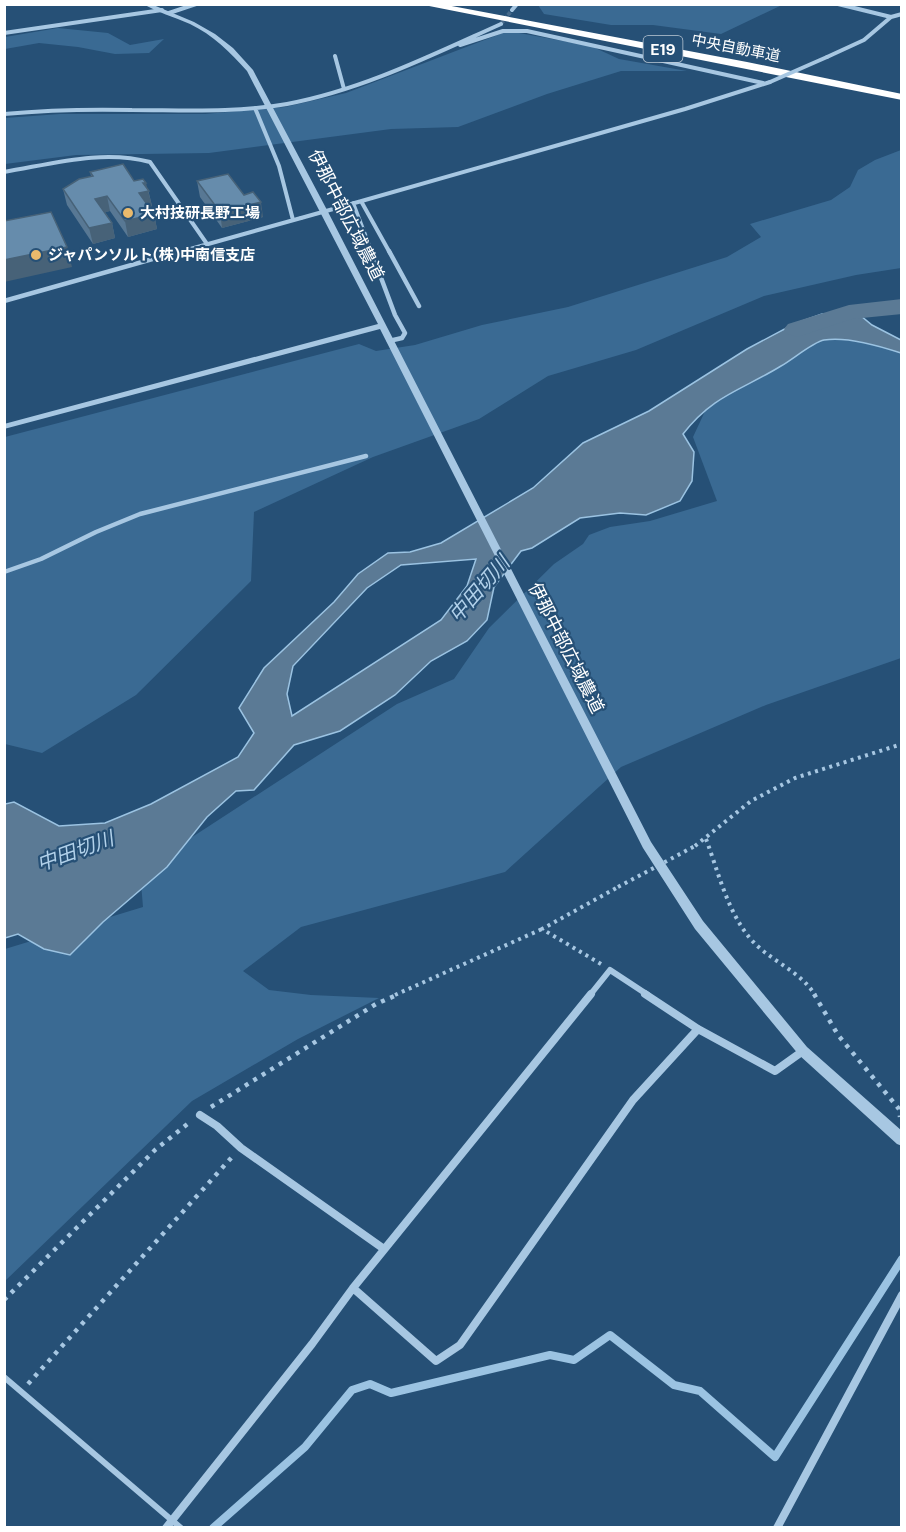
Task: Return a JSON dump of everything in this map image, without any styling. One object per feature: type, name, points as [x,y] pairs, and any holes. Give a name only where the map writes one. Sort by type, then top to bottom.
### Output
[{"type":"highway","name":"中央自動車道","points":[[423,4],[747,65],[902,97]]},
{"type":"highway","name":"中央自動車道","points":[[463,4],[902,88]]},
{"type":"street","name":"伊那中部広域農道","points":[[146,4],[203,29],[231,49],[250,70],[647,845],[699,925],[803,1052],[898,1137]]},
{"type":"street","points":[[4,33],[165,12],[196,4]]},
{"type":"street","points":[[513,10],[517,4]]},
{"type":"street","points":[[838,4],[891,17]]},
{"type":"street","points":[[4,301],[685,109],[768,82],[827,57],[864,40],[891,17],[902,14]]},
{"type":"street","points":[[4,114],[80,110],[270,107],[344,89],[501,24]]},
{"type":"street","points":[[454,45],[469,44],[503,32],[527,31],[768,82]]},
{"type":"street","points":[[335,56],[344,89]]},
{"type":"street","points":[[255,108],[279,166],[293,220]]},
{"type":"street","points":[[4,172],[98,157],[138,158],[150,162],[207,244]]},
{"type":"street","points":[[361,201],[419,306]]},
{"type":"street","points":[[353,203],[395,315],[405,333],[402,338],[389,341]]},
{"type":"street","points":[[4,427],[381,326]]},
{"type":"street","points":[[4,572],[41,559],[96,532],[140,514],[366,456]]},
{"type":"street","points":[[166,1527],[304,1353],[352,1288],[610,969],[698,1029],[775,1071],[803,1052]]},
{"type":"street","points":[[352,1288],[436,1361],[460,1345],[633,1100],[698,1029]]},
{"type":"street","points":[[200,1115],[217,1126],[241,1148],[384,1249]]},
{"type":"street","points":[[777,1527],[902,1294]]},
{"type":"lane","points":[[4,1377],[20,1393],[181,1527]]},
{"type":"path","points":[[4,1300],[155,1150],[200,1115],[376,1004],[542,929],[706,839],[751,801],[795,778],[902,744]]},
{"type":"path","points":[[706,839],[729,903],[749,938],[808,984],[838,1035],[899,1109],[901,1122],[898,1137]]},
{"type":"path","points":[[542,929],[610,969]]},
{"type":"path","points":[[20,1393],[241,1148]]},
{"type":"shaded area","points":[[538,5],[782,5],[721,34],[653,25],[611,25],[544,14]]},
{"type":"shaded area","points":[[58,28],[108,33],[130,45],[164,39],[149,53],[115,54],[39,43],[5,49],[5,37]]},
{"type":"shaded area","points":[[508,31],[591,46],[619,59],[687,71],[621,71],[547,94],[458,127],[391,129],[209,153],[76,155],[5,164],[5,118],[60,114],[205,114],[285,107],[346,93]]},
{"type":"shaded area","points":[[901,150],[901,268],[856,275],[764,296],[636,350],[548,376],[479,419],[373,457],[254,512],[251,581],[136,695],[42,753],[5,744],[5,437],[359,344],[376,351],[415,345],[482,325],[568,307],[727,257],[761,237],[750,224],[831,200],[850,187],[858,170],[875,160]]},
{"type":"shaded area","points":[[819,333],[901,343],[901,658],[766,705],[621,767],[505,872],[301,927],[243,971],[269,990],[311,995],[379,998],[298,1039],[192,1101],[5,1281],[5,949],[143,907],[140,871],[397,704],[454,679],[489,628],[554,564],[583,544],[589,535],[610,527],[650,521],[717,501],[693,437],[714,392]]},
{"type":"water","points":[[822,314],[861,316],[872,325],[901,340],[901,353],[853,341],[824,340],[729,394],[705,410],[683,434],[694,452],[692,481],[680,501],[646,515],[620,513],[580,518],[532,548],[521,551],[494,587],[487,620],[467,641],[431,661],[395,695],[340,731],[294,745],[254,790],[236,791],[207,817],[167,867],[103,922],[70,955],[44,949],[18,934],[5,938],[5,804],[14,802],[59,826],[105,823],[151,804],[238,757],[254,733],[239,708],[264,668],[334,602],[358,574],[388,553],[410,552],[441,543],[533,488],[583,443],[649,411],[747,349],[794,324]],"holes":[[[476,559],[467,586],[441,620],[292,716],[287,694],[293,666],[367,588],[401,565]]]},
{"type":"building","points":[[123,164],[134,181],[143,179],[146,183],[143,183],[149,191],[139,193],[154,214],[125,221],[107,196],[95,199],[112,223],[89,228],[63,189],[79,179],[93,176],[90,172]]},
{"type":"building","points":[[228,174],[244,195],[253,192],[261,202],[220,212],[197,181]]},
{"type":"building","points":[[51,212],[67,247],[4,260],[4,221]]},
{"type":"waterway","name":"中田切川","points":[[797,329],[849,312],[902,306]]},
{"type":"waterway","points":[[213,1528],[305,1447],[352,1390],[370,1384],[391,1393],[550,1355],[574,1360],[610,1335],[674,1385],[700,1391],[775,1457],[902,1259]]},
{"type":"tunnel","points":[[501,24],[512,10]]},
{"type":"place","name":"大村技研長野工場","points":[[128,213]]},
{"type":"place","name":"ジャパンソルト(株)中南信支店","points":[[36,255]]}]
